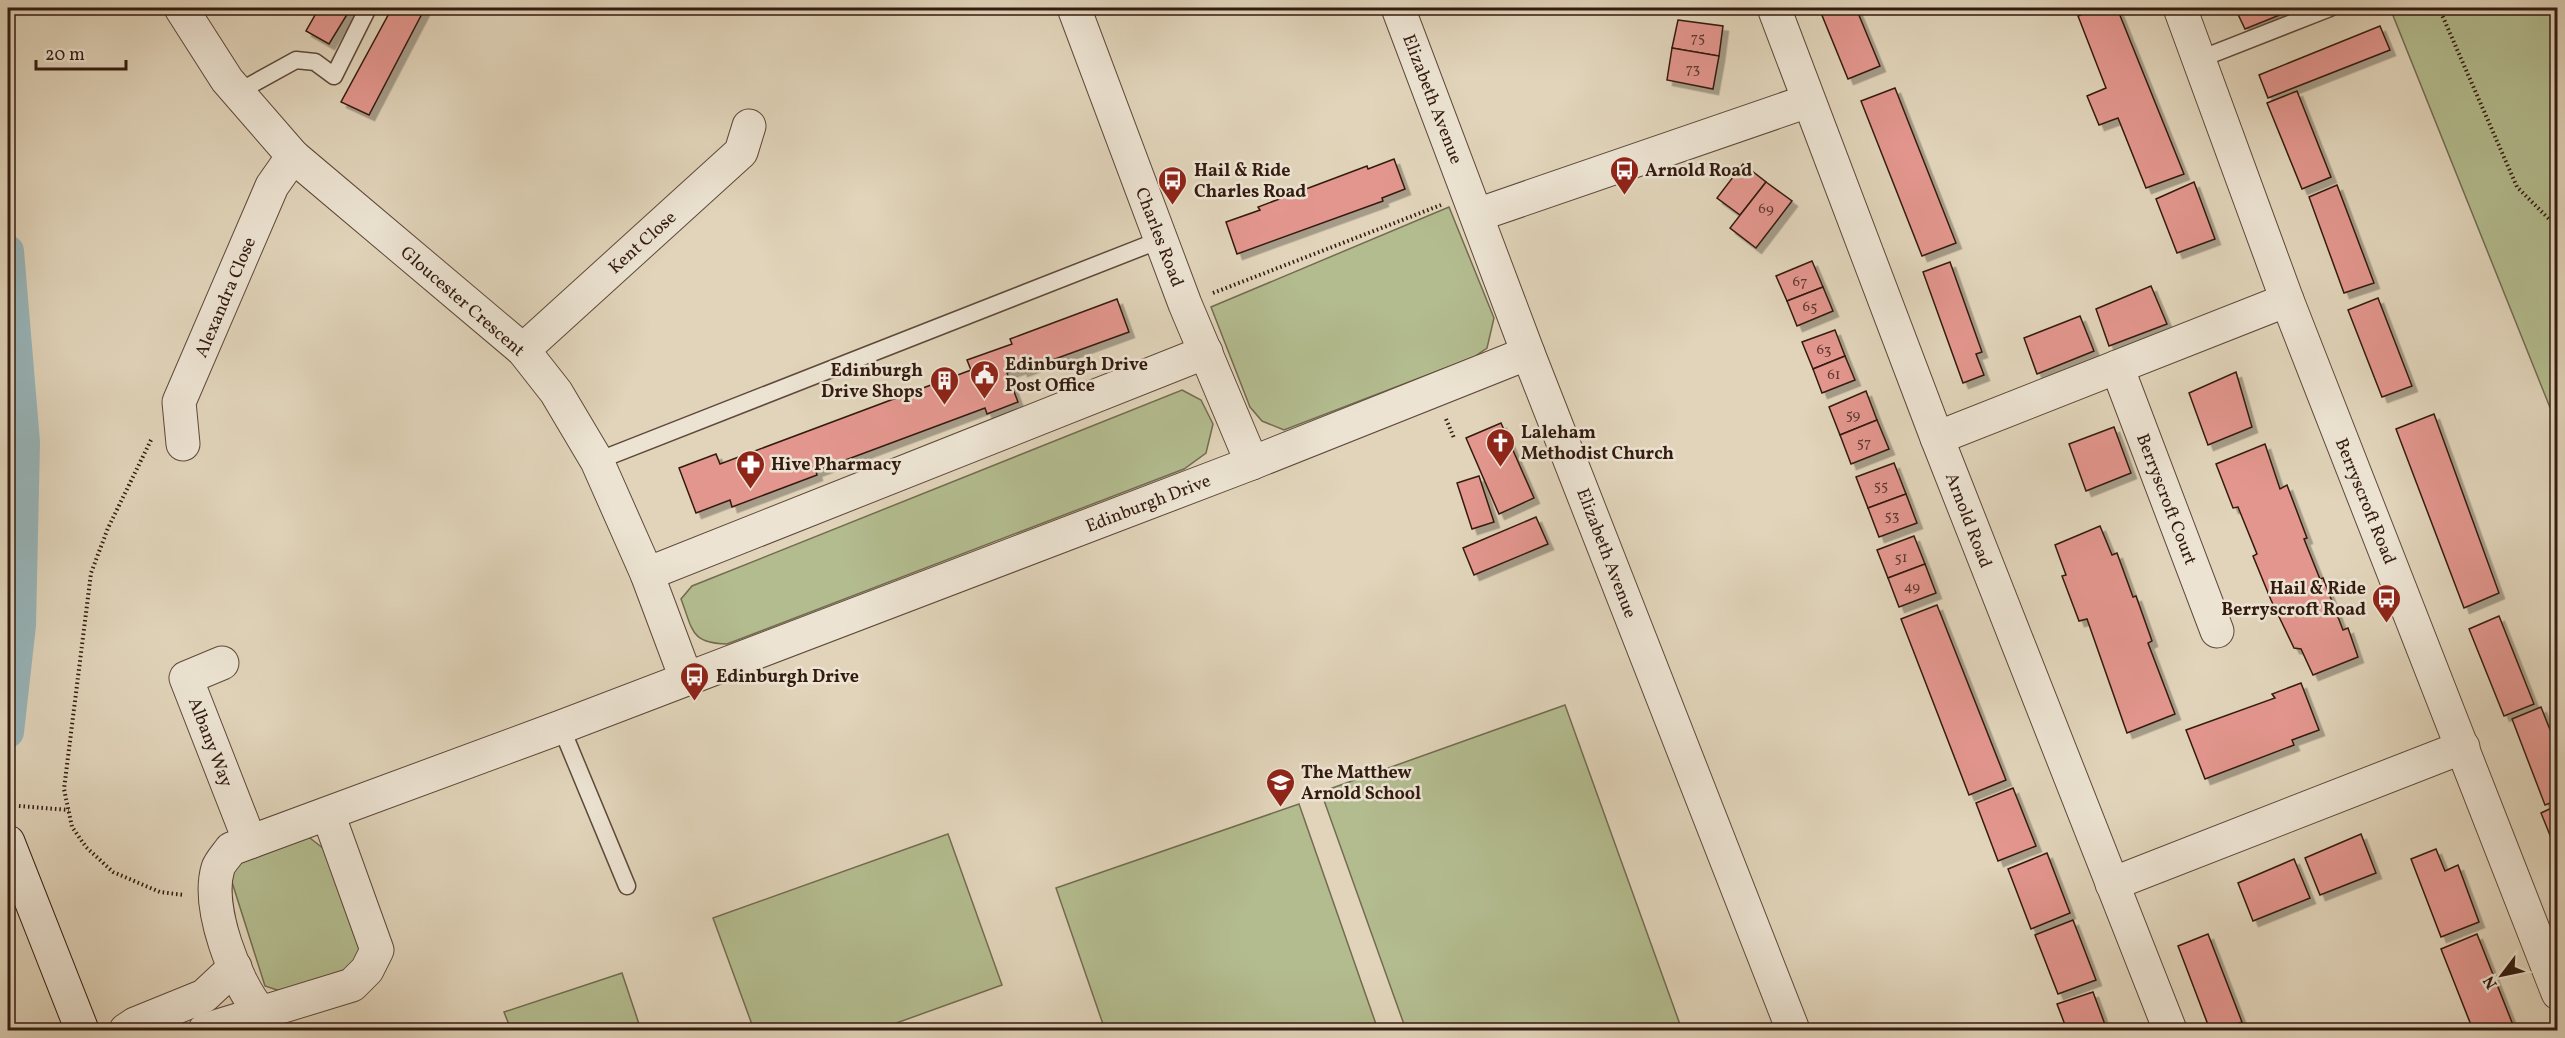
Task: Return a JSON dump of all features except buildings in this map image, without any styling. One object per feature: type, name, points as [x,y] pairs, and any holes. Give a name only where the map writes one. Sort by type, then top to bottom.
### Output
[{"type":"street","name":"Gloucester Crescent","points":[[181,8],[227,80],[293,156],[523,350],[556,392],[597,460],[647,574],[686,678]]},
{"type":"street","name":"Charles Road","points":[[1074,8],[1185,304],[1252,463]]},
{"type":"street","name":"Elizabeth Avenue","points":[[1398,8],[1474,204],[1528,353],[1793,1030]]},
{"type":"street","name":"Arnold Road","points":[[1774,8],[1937,438],[2170,1030]]},
{"type":"street","name":"Berryscroft Road","points":[[2180,8],[2287,300],[2558,993]]},
{"type":"street","points":[[1474,204],[1808,101]]},
{"type":"street","name":"Kent Close","points":[[523,350],[741,152],[749,126]]},
{"type":"street","name":"Alexandra Close","points":[[182,430],[179,402],[272,186],[293,156]]},
{"type":"street","points":[[1937,438],[2287,300]]},
{"type":"street","points":[[647,574],[1206,352]]},
{"type":"street","name":"Edinburgh Drive","points":[[328,814],[561,728],[686,678],[1252,463],[1528,353]]},
{"type":"street","name":"Berryscroft Court","points":[[2117,367],[2217,631]]},
{"type":"street","name":"Albany Way","points":[[222,663],[186,678],[250,842]]},
{"type":"street","points":[[2112,884],[2463,747]]},
{"type":"street","points":[[205,1030],[352,985],[367,970],[376,950],[328,814],[231,849],[218,867],[218,916],[246,996],[260,1012]]},
{"type":"street","points":[[8,842],[82,1030]]},
{"type":"street","points":[[126,1030],[135,1024],[172,1011],[204,996],[235,967]]},
{"type":"lane","points":[[238,92],[296,60],[315,62],[334,76],[368,8]]},
{"type":"lane","points":[[2200,59],[2330,8]]},
{"type":"lane","points":[[597,460],[1160,240]]},
{"type":"lane","points":[[561,728],[627,886]]},
{"type":"path","points":[[2439,8],[2517,187],[2550,220],[2558,223]]},
{"type":"path","points":[[1185,304],[1474,204]]},
{"type":"path","points":[[182,430],[156,432],[108,528],[91,573],[64,789],[72,827],[86,847],[113,872],[160,892],[217,900]]},
{"type":"path","points":[[19,806],[69,810]]},
{"type":"green space","points":[[2390,8],[2557,8],[2557,425]]},
{"type":"green space","points":[[1449,207],[1494,318],[1487,348],[1474,357],[1284,430],[1262,421],[1250,407],[1211,307]]},
{"type":"green space","points":[[1182,390],[1201,400],[1213,424],[1206,453],[1184,469],[727,644],[706,641],[699,637],[691,627],[681,599],[692,586]]},
{"type":"green space","points":[[1565,705],[1682,1030],[1406,1030],[1321,792]]},
{"type":"green space","points":[[1299,804],[1378,1030],[1105,1030],[1056,888]]},
{"type":"green space","points":[[948,834],[1002,985],[877,1030],[754,1030],[713,918]]},
{"type":"green space","points":[[306,835],[324,849],[365,942],[352,969],[283,992],[265,986],[231,879],[235,865]]},
{"type":"green space","points":[[622,973],[641,1030],[511,1030],[504,1012]]},
{"type":"waterway","points":[[8,251],[24,442],[20,625],[8,732]]},
{"type":"place","name":"Arnold Road","points":[[1624,196]]},
{"type":"place","name":"Hail & Ride Charles Road","points":[[1173,206]]},
{"type":"place","name":"Edinburgh Drive Post Office","points":[[984,400]]},
{"type":"place","name":"Edinburgh Drive Shops","points":[[944,406]]},
{"type":"place","name":"Laleham Methodist Church","points":[[1500,468]]},
{"type":"place","name":"Hive Pharmacy","points":[[750,490]]},
{"type":"place","name":"Hail & Ride Berryscroft Road","points":[[2387,624]]},
{"type":"place","name":"Edinburgh Drive","points":[[695,702]]},
{"type":"place","name":"The Matthew Arnold School","points":[[1280,808]]}]
